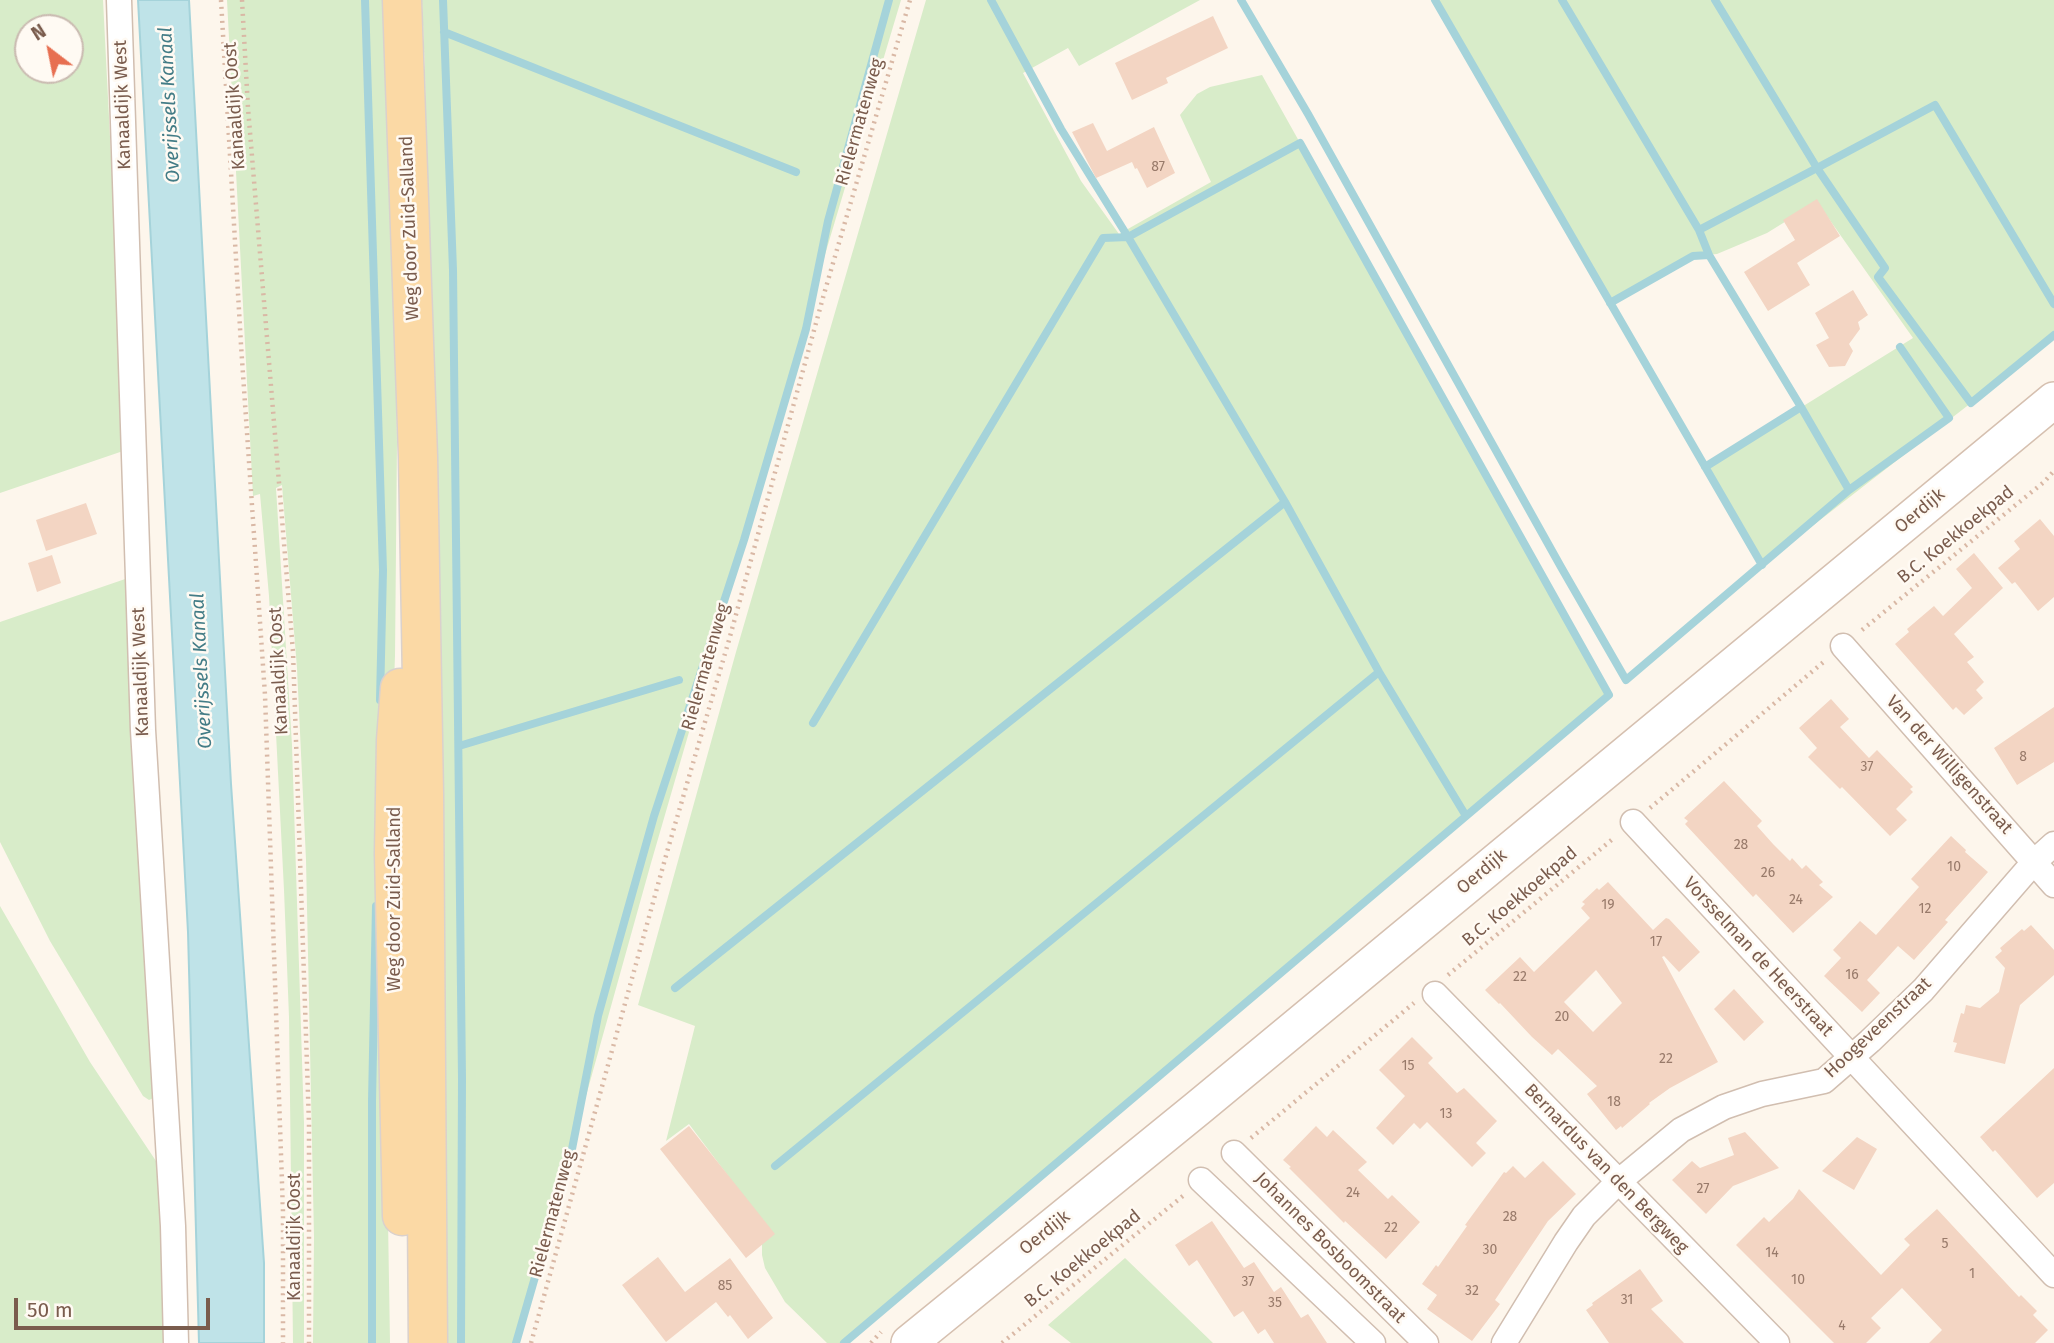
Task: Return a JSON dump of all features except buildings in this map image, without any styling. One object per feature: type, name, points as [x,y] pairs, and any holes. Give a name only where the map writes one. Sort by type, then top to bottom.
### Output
[{"type":"main road","name":"Weg door Zuid-Salland","points":[[402,0],[418,456],[424,794],[428,1343]]},
{"type":"main road","name":"Weg door Zuid-Salland","points":[[406,1343],[394,853],[396,740],[418,456]]},
{"type":"street","name":"Kanaaldijk West","points":[[119,0],[143,730],[173,1226],[176,1343]]},
{"type":"street","name":"Oerdijk","points":[[909,1343],[1209,1099],[2054,400]]},
{"type":"street","name":"Van der Willigenstraat","points":[[1843,646],[2054,885]]},
{"type":"street","name":"Vorsselman de Heerstraat","points":[[1633,822],[2054,1275]]},
{"type":"street","name":"Hoogeveenstraat","points":[[1504,1343],[1584,1216],[1618,1182],[1681,1130],[1724,1107],[1762,1094],[1824,1081],[1923,990],[2034,862],[2054,844]]},
{"type":"street","name":"Bernardus van den Bergweg","points":[[1433,990],[1777,1343]]},
{"type":"street","name":"Johannes Bosboomstraat","points":[[1234,1153],[1426,1343]]},
{"type":"street","name":"Johannes Bosboomstraat","points":[[1201,1180],[1373,1343]]},
{"type":"path","name":"Kanaaldijk Oost","points":[[221,0],[265,695],[283,1199],[283,1343]]},
{"type":"path","name":"Kanaaldijk Oost","points":[[242,0],[247,108],[293,652],[309,1125],[309,1343]]},
{"type":"path","name":"Rielermatenweg","points":[[531,1343],[824,294],[910,0]]},
{"type":"path","name":"B.C. Koekkoekpad","points":[[1234,1153],[2054,471]]},
{"type":"path","name":"B.C. Koekkoekpad","points":[[1002,1343],[1201,1180]]},
{"type":"green space","points":[[0,0],[103,0],[126,450],[0,493]]},
{"type":"green space","points":[[227,0],[388,0],[397,443],[395,656],[386,892],[390,1343],[313,1343],[314,1237],[306,860],[297,668],[282,485],[276,488],[292,745],[304,1123],[304,1343],[293,1343],[289,1017],[284,890],[269,596],[260,494],[253,496]]},
{"type":"green space","points":[[422,0],[901,0],[804,325],[806,329],[651,863],[517,1343],[442,1343]]},
{"type":"green space","points":[[926,0],[1200,0],[1079,66],[1068,48],[1023,73],[1081,181],[1119,234],[1211,182],[1180,115],[1197,94],[1210,87],[1262,75],[1609,695],[844,1343],[827,1343],[785,1302],[765,1268],[762,1233],[756,1213],[689,1124],[666,1141],[695,1026],[638,1005],[736,652]]},
{"type":"green space","points":[[1435,0],[2054,0],[2054,335],[1762,565],[1705,467],[1913,338],[1817,202],[1767,233],[1717,254],[1693,256],[1610,303]]},
{"type":"green space","points":[[131,577],[156,1097],[149,1100],[143,1096],[50,941],[0,842],[0,622]]},
{"type":"green space","points":[[0,906],[90,1062],[158,1164],[164,1343],[0,1343]]},
{"type":"green space","points":[[1125,1258],[1213,1343],[1071,1343],[1048,1325]]},
{"type":"water","name":"Overijssels Kanaal","points":[[138,0],[189,0],[231,784],[264,1263],[264,1343],[199,1343],[188,932]]},
{"type":"waterway","points":[[365,0],[383,570],[380,700]]},
{"type":"waterway","points":[[443,0],[453,270],[462,1078],[461,1343]]},
{"type":"waterway","points":[[516,1343],[572,1149],[598,1016],[654,816],[744,540],[806,329],[828,221],[889,0]]},
{"type":"waterway","points":[[844,1343],[1609,695],[1300,143],[1128,237],[1061,129],[991,0]]},
{"type":"waterway","points":[[1241,0],[1308,114],[1626,680],[1849,490],[1949,418],[1900,347]]},
{"type":"waterway","points":[[1435,0],[1762,565]]},
{"type":"waterway","points":[[1562,0],[1699,230],[1709,255]]},
{"type":"waterway","points":[[1699,230],[1817,168],[1715,0]]},
{"type":"waterway","points":[[444,32],[796,172]]},
{"type":"waterway","points":[[2054,304],[1935,105],[1817,168],[1885,268],[1878,277],[1971,403],[2054,335]]},
{"type":"waterway","points":[[813,723],[1103,238],[1128,237],[1285,502],[1379,672],[1466,816]]},
{"type":"waterway","points":[[1610,303],[1693,256],[1709,255],[1801,407]]},
{"type":"waterway","points":[[1705,467],[1801,407],[1849,490]]},
{"type":"waterway","points":[[675,988],[1285,502]]},
{"type":"waterway","points":[[775,1166],[1379,672]]},
{"type":"waterway","points":[[459,746],[679,680]]},
{"type":"waterway","points":[[372,1343],[372,1101],[376,906]]}]
